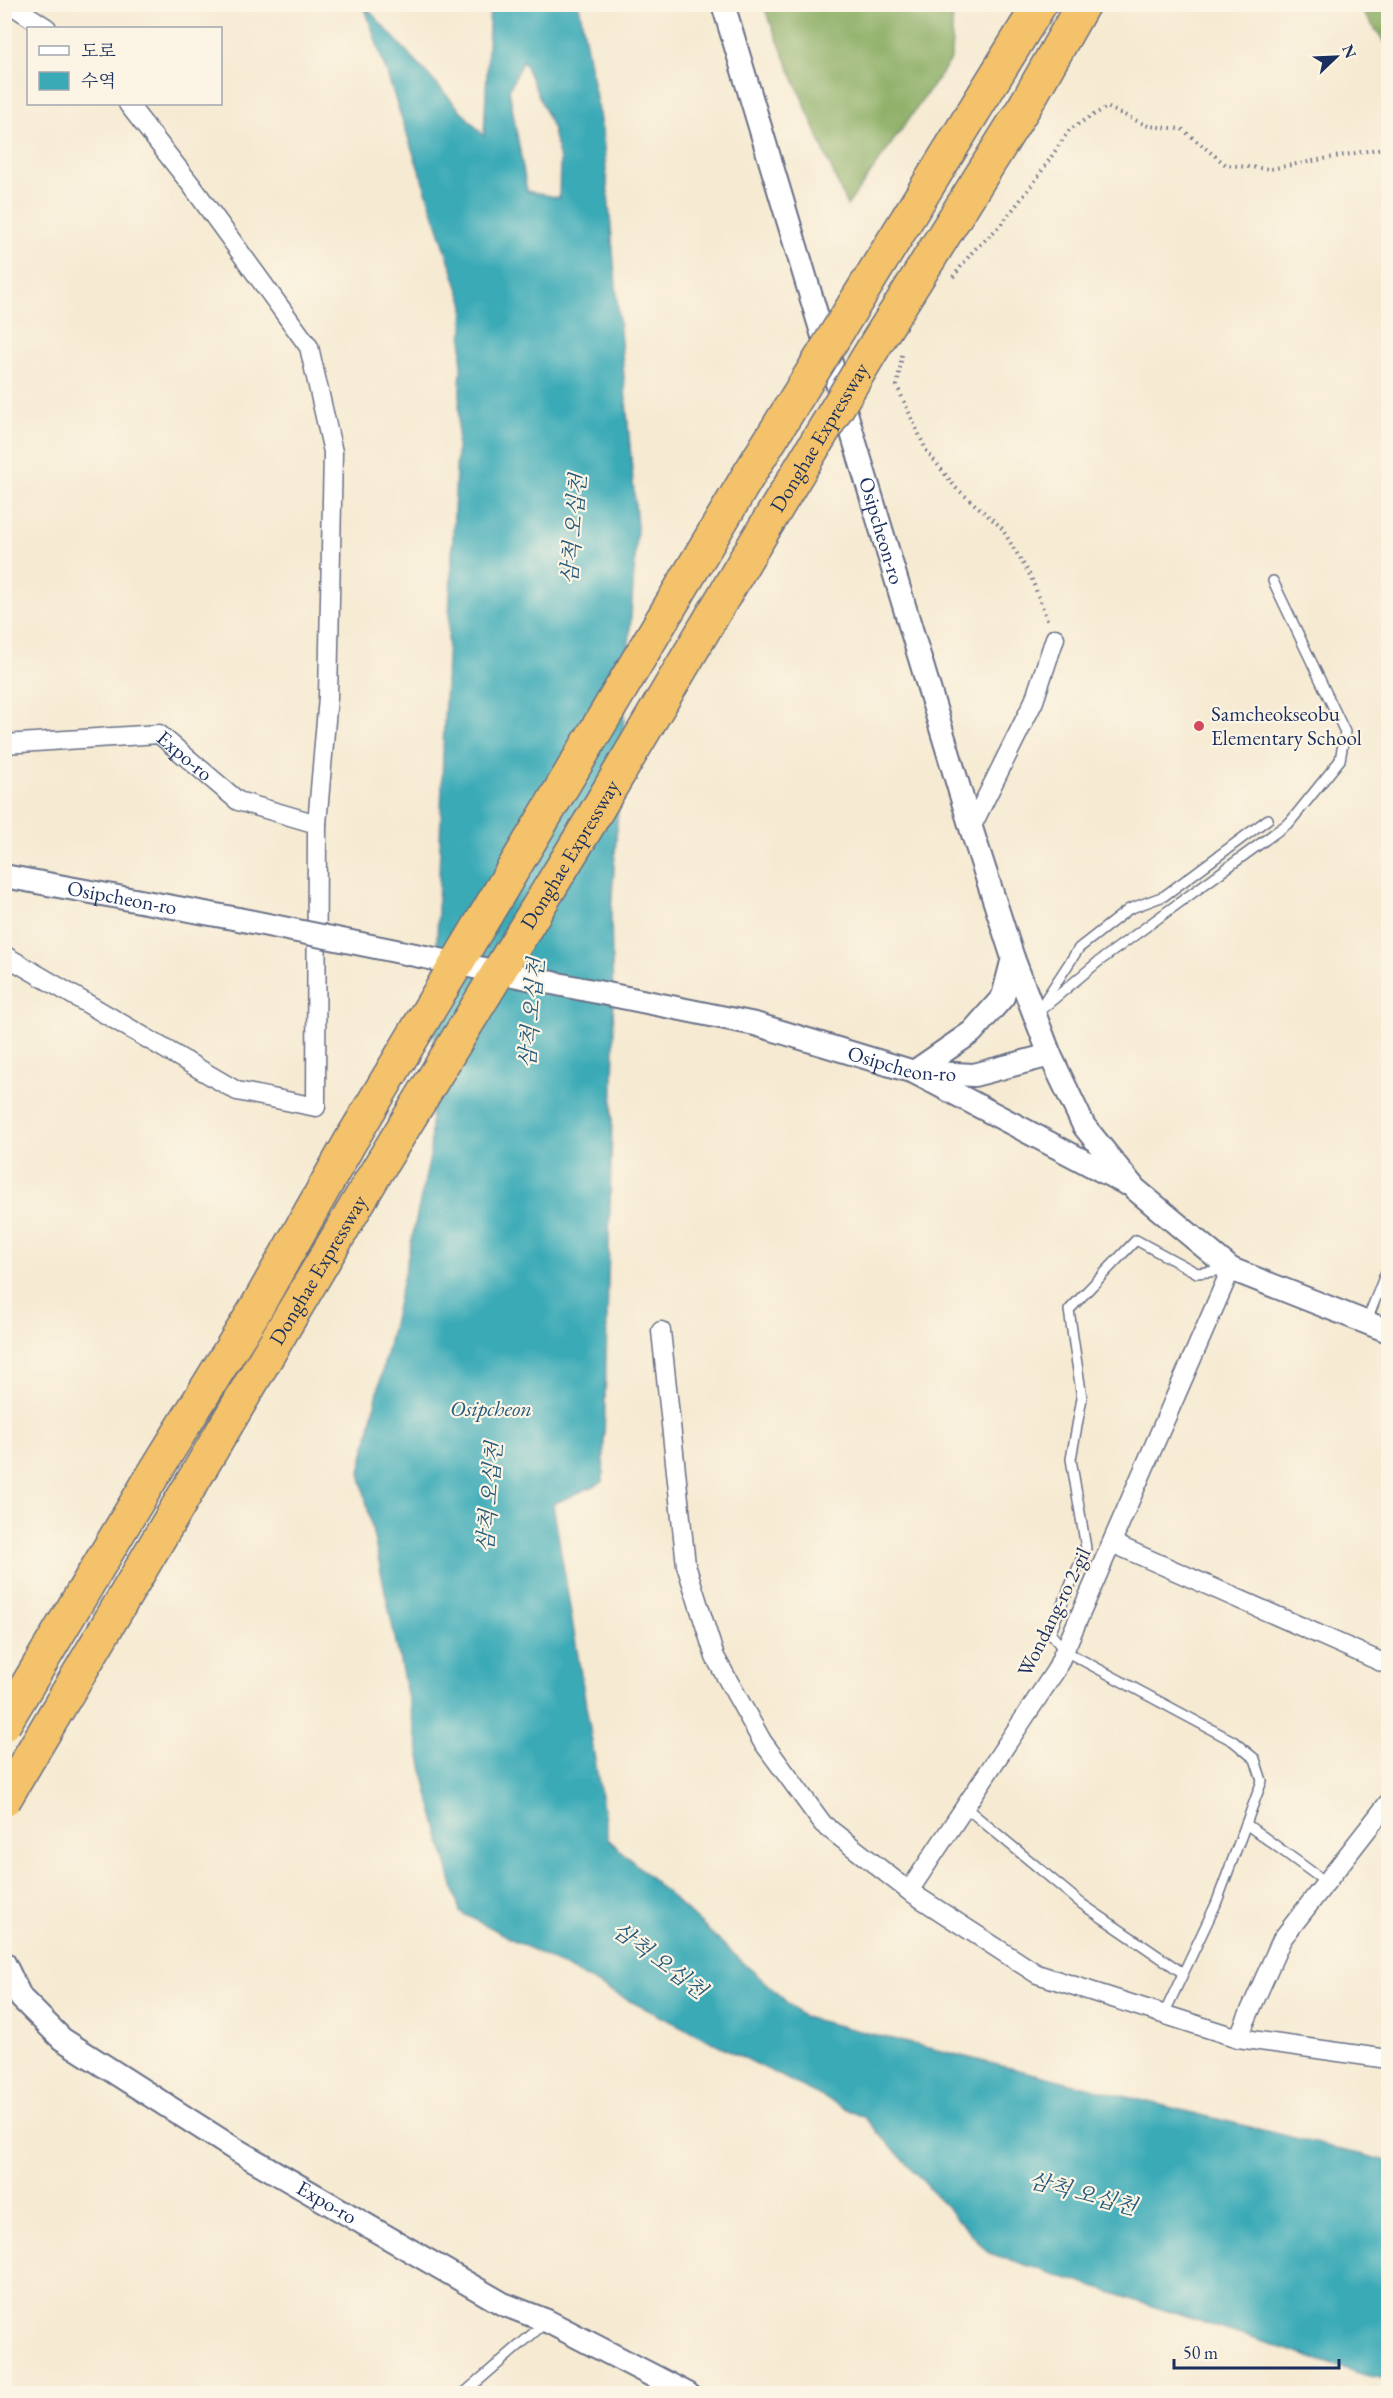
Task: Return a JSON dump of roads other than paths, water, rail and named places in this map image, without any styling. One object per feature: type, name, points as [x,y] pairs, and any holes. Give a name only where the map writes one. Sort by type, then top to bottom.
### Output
[{"type":"highway","name":"Donghae Expressway","points":[[4,1724],[255,1310],[357,1132],[748,476],[1040,4]]},
{"type":"highway","name":"Donghae Expressway","points":[[4,1800],[372,1179],[590,822],[877,342],[1026,104],[1083,4]]},
{"type":"street","points":[[10,4],[45,27]]},
{"type":"street","name":"Osipcheon-ro","points":[[723,4],[971,828],[1013,958],[1050,1055],[1084,1126],[1135,1189],[1231,1269],[1389,1331]]},
{"type":"street","points":[[4,955],[237,1091],[316,1107],[316,824],[327,697],[333,452],[309,347],[192,186],[129,105]]},
{"type":"street","points":[[971,828],[1034,701],[1054,638]]},
{"type":"street","name":"Expo-ro","points":[[4,744],[159,734],[238,801],[316,824]]},
{"type":"street","name":"Osipcheon-ro","points":[[4,876],[238,919],[755,1024],[915,1072],[974,1075],[1050,1055]]},
{"type":"street","points":[[1013,958],[1003,997],[972,1032],[915,1072],[1135,1189]]},
{"type":"street","points":[[1112,1543],[1231,1269]]},
{"type":"street","points":[[662,1331],[686,1565],[715,1658],[762,1741],[823,1824],[909,1891],[1037,1974],[1239,2038],[1389,2059]]},
{"type":"street","name":"Wondang-ro 2-gil","points":[[909,1891],[1056,1670],[1112,1543],[1389,1665]]},
{"type":"street","points":[[1239,2038],[1282,1939],[1389,1803]]},
{"type":"street","name":"Expo-ro","points":[[4,1963],[21,1998],[62,2039],[233,2148],[503,2304],[547,2321],[688,2394]]},
{"type":"lane","points":[[1035,1016],[1098,962],[1290,822],[1340,760],[1345,732],[1273,581]]},
{"type":"lane","points":[[1035,1016],[1079,948],[1129,909],[1164,896],[1268,819]]},
{"type":"lane","points":[[1164,2014],[1216,1904],[1262,1780],[1255,1759],[1233,1741],[1065,1651],[1050,1633],[1086,1548],[1071,1459],[1082,1398],[1069,1310],[1136,1240],[1197,1274],[1231,1269]]},
{"type":"lane","points":[[1366,1323],[1389,1267]]},
{"type":"lane","points":[[965,1807],[1082,1904],[1184,1973]]},
{"type":"lane","points":[[1246,1824],[1326,1883]]},
{"type":"lane","points":[[463,2394],[547,2321]]},
{"type":"water","name":"Osipcheon","points":[[364,5],[484,136],[490,5],[579,5],[603,136],[637,527],[611,914],[614,1043],[603,1482],[553,1504],[608,1839],[803,2017],[1388,2161],[1388,2379],[1365,2375],[989,2253],[865,2118],[624,1998],[460,1912],[428,1794],[360,1472],[430,1157],[444,722],[464,305]],"holes":[[[523,60],[552,127],[560,160],[559,198],[527,191],[509,90]]]},
{"type":"place","name":"Samcheokseobu Elementary School","points":[[1199,726]]},
{"type":"water label","name":"삼척 오십천","points":[[573,529]]},
{"type":"water label","name":"삼척 오십천","points":[[531,1013]]},
{"type":"water label","name":"삼척 오십천","points":[[489,1497]]},
{"type":"water label","name":"삼척 오십천","points":[[660,1960]]},
{"type":"water label","name":"삼척 오십천","points":[[1083,2193]]}]
